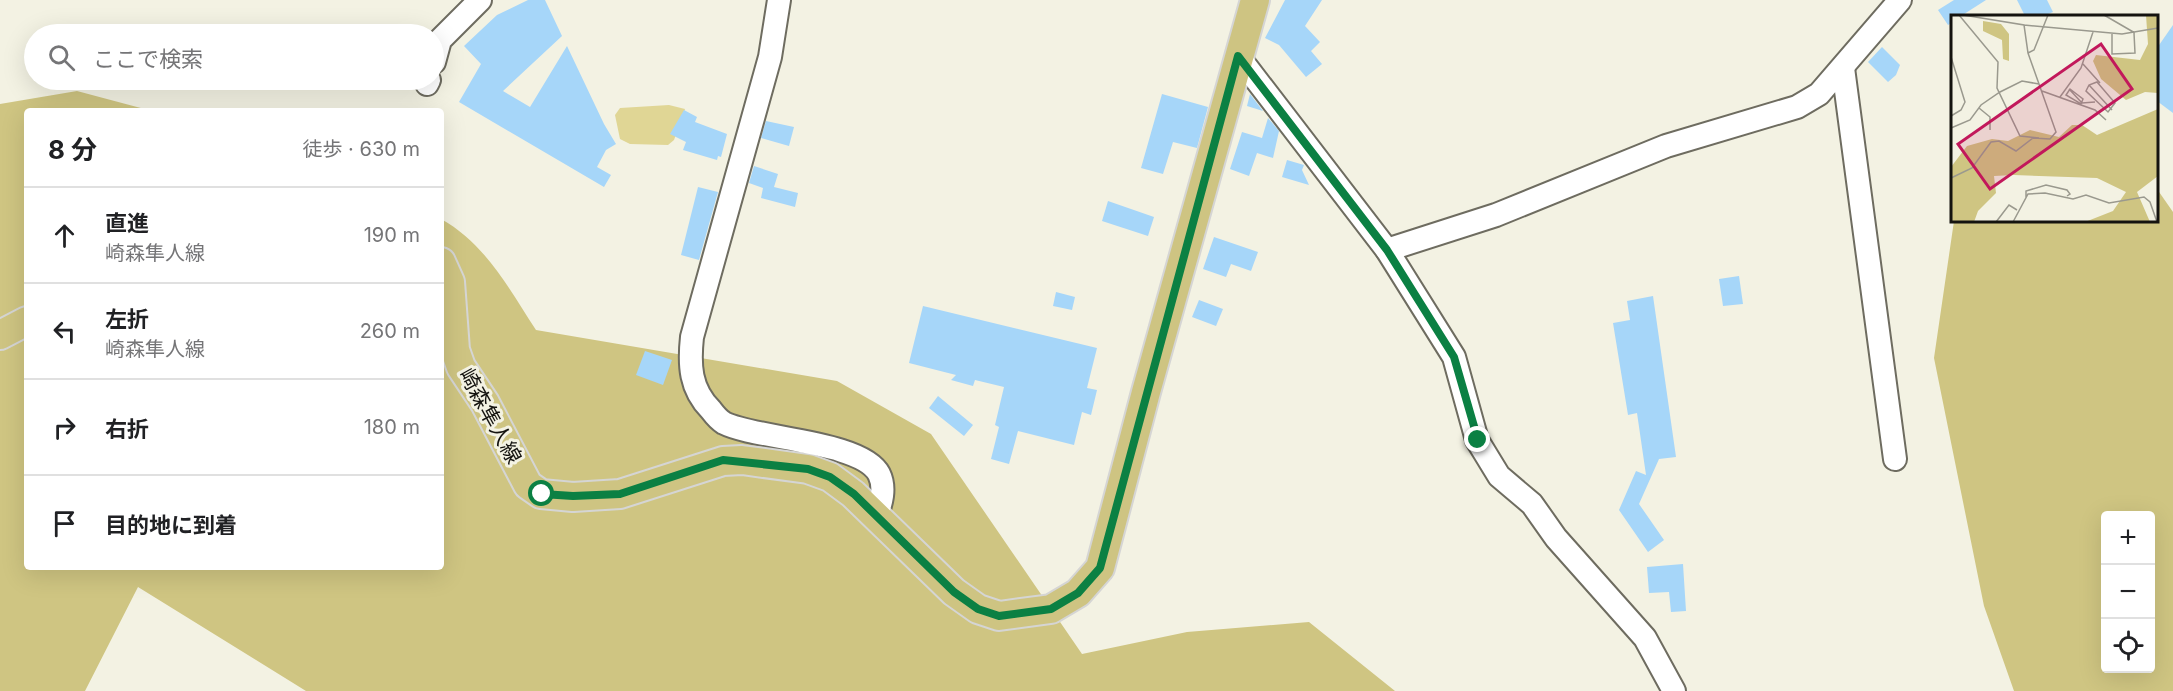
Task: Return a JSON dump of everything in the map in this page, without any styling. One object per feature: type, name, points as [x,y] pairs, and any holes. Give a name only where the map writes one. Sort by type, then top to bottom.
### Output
[{"type":"main road","name":"崎森隼人線","points":[[444,269],[450,282],[455,350],[461,367],[485,404],[528,485],[542,494],[573,496],[620,494],[658,483],[704,465],[742,460],[808,469],[830,477],[854,494],[954,592],[978,609],[999,616],[1051,609],[1078,593],[1100,568],[1255,0]]},
{"type":"main road","points":[[0,335],[24,323]]},
{"type":"street","points":[[444,36],[480,0]]},
{"type":"street","points":[[779,0],[770,57],[692,337],[690,362],[693,380],[700,399],[723,422],[794,438],[861,458],[878,472],[882,484],[882,499],[876,518]]},
{"type":"street","points":[[1387,250],[1496,215],[1666,146],[1797,106],[1820,94],[1899,0]]},
{"type":"street","points":[[1238,56],[1387,250],[1454,357],[1478,440],[1499,476],[1532,504],[1556,538],[1645,638],[1674,691]]},
{"type":"street","points":[[1843,68],[1895,459]]},
{"type":"shaded area","points":[[77,91],[141,108],[24,108],[24,570],[444,570],[444,221],[457,229],[484,254],[536,330],[837,381],[931,434],[1082,654],[1187,632],[1309,622],[1395,691],[306,691],[138,587],[85,691],[0,691],[0,104]]},
{"type":"shaded area","points":[[669,105],[685,109],[674,140],[668,145],[630,144],[620,139],[615,115],[620,108]]},
{"type":"shaded area","points":[[2158,190],[2173,212],[2173,691],[2014,691],[1984,606],[1934,358],[1954,222],[2158,222]]},
{"type":"building","points":[[528,0],[545,0],[562,36],[503,91],[530,107],[567,46],[616,144],[606,150],[597,167],[611,175],[604,187],[459,102],[481,64],[464,46],[497,15]]},
{"type":"building","points":[[1285,0],[1322,0],[1305,26],[1320,42],[1311,51],[1322,64],[1306,77],[1279,45],[1265,38]]},
{"type":"building","points":[[1954,0],[1986,0],[1963,15],[1951,15],[1951,23],[1948,25],[1938,10]]},
{"type":"building","points":[[2017,0],[2047,0],[2053,12],[2046,15],[2024,15]]},
{"type":"building","points":[[2173,25],[2173,113],[2158,102],[2158,47]]},
{"type":"building","points":[[1882,47],[1900,65],[1896,75],[1888,82],[1868,62]]},
{"type":"building","points":[[1162,94],[1208,107],[1197,148],[1173,142],[1163,174],[1141,168]]},
{"type":"building","points":[[1250,94],[1263,111],[1247,106]]},
{"type":"building","points":[[684,110],[697,117],[695,122],[727,134],[721,157],[718,156],[717,160],[683,150],[686,142],[670,134]]},
{"type":"building","points":[[1268,118],[1279,131],[1273,158],[1257,153],[1249,176],[1230,169],[1242,132],[1262,138]]},
{"type":"building","points":[[766,121],[794,127],[789,146],[761,138]]},
{"type":"building","points":[[1287,160],[1304,165],[1302,170],[1309,185],[1282,177]]},
{"type":"building","points":[[754,166],[778,174],[774,187],[798,193],[795,207],[761,198],[763,188],[749,183]]},
{"type":"building","points":[[698,187],[718,192],[699,260],[681,255]]},
{"type":"building","points":[[1108,201],[1154,217],[1148,236],[1102,221]]},
{"type":"building","points":[[1214,237],[1258,252],[1251,271],[1231,264],[1226,277],[1203,269]]},
{"type":"building","points":[[1739,276],[1743,304],[1723,306],[1719,279]]},
{"type":"building","points":[[1056,292],[1075,297],[1072,310],[1053,306]]},
{"type":"building","points":[[1653,296],[1676,457],[1659,459],[1639,504],[1664,540],[1648,552],[1619,510],[1636,471],[1646,475],[1637,413],[1628,415],[1613,323],[1630,320],[1627,301]]},
{"type":"building","points":[[1199,300],[1223,309],[1216,326],[1192,317]]},
{"type":"building","points":[[923,306],[1097,348],[1087,388],[1097,390],[1091,415],[1082,412],[1074,445],[1018,431],[1009,464],[991,459],[999,427],[995,425],[1004,387],[975,380],[973,386],[951,380],[956,375],[909,363]]},
{"type":"building","points":[[645,351],[672,360],[663,385],[636,375]]},
{"type":"building","points":[[938,396],[973,425],[964,436],[929,408]]},
{"type":"building","points":[[1683,564],[1686,611],[1671,612],[1669,592],[1649,593],[1647,567]]},
{"type":"route","points":[[542,494],[573,496],[620,494],[723,460],[742,460],[808,469],[830,477],[854,494],[954,592],[978,609],[999,616],[1051,609],[1078,593],[1100,568],[1238,56],[1387,250],[1454,357],[1467,411],[1478,440]]}]
